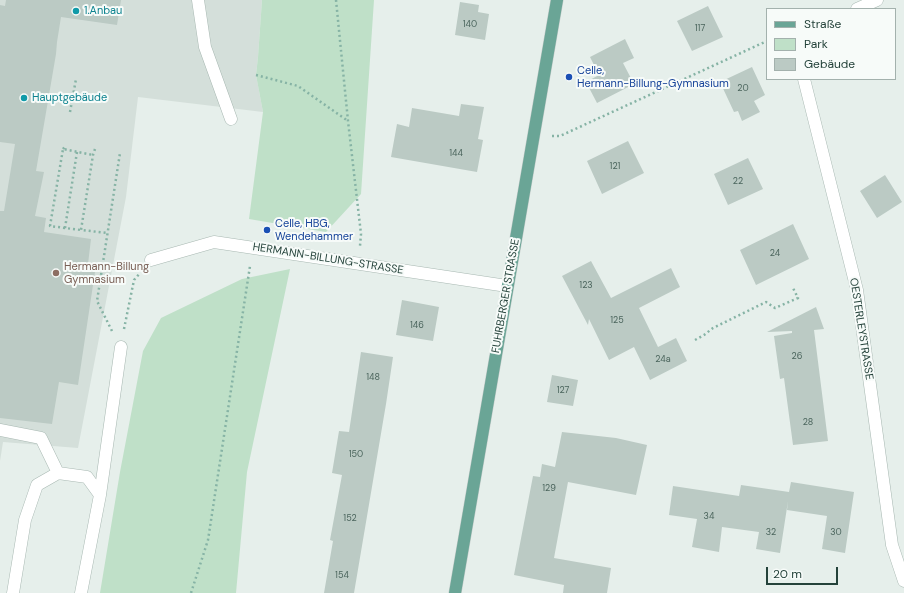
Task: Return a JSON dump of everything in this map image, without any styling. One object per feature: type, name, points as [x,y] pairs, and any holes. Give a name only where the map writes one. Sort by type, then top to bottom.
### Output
[{"type":"main road","name":"FUHRBERGER STRASSE","points":[[455,593],[557,0]]},
{"type":"street","points":[[198,0],[205,47],[231,119]]},
{"type":"street","points":[[859,8],[877,0]]},
{"type":"street","name":"OESTERLEYSTRASSE","points":[[804,80],[857,290],[892,545],[904,581]]},
{"type":"street","name":"HERMANN-BILLUNG-STRASSE","points":[[151,260],[214,242],[507,286]]},
{"type":"street","points":[[81,593],[100,495],[121,347]]},
{"type":"street","points":[[0,430],[41,438],[58,472]]},
{"type":"street","points":[[13,593],[25,520],[37,485],[58,472],[87,477],[100,495]]},
{"type":"path","points":[[336,0],[361,234],[359,264]]},
{"type":"path","points":[[534,135],[560,136],[766,41]]},
{"type":"path","points":[[256,74],[298,86],[348,121]]},
{"type":"path","points":[[70,112],[76,79]]},
{"type":"path","points":[[66,145],[63,149],[50,226],[108,233]]},
{"type":"path","points":[[63,149],[93,155]]},
{"type":"path","points":[[81,230],[95,149]]},
{"type":"path","points":[[65,228],[77,152]]},
{"type":"path","points":[[120,153],[97,301],[121,347]]},
{"type":"path","points":[[191,593],[208,540],[253,248]]},
{"type":"path","points":[[121,347],[134,280],[151,260]]},
{"type":"path","points":[[695,340],[713,328],[766,302],[775,308],[798,298],[793,288]]},
{"type":"shaded area","name":"Hermann-Billung Gymnasium","points":[[0,0],[262,0],[256,75],[263,112],[138,97],[126,197],[78,448],[3,442],[0,461]]},
{"type":"green space","points":[[262,0],[374,0],[361,194],[326,232],[249,219],[263,112],[256,75]]},
{"type":"green space","points":[[290,269],[247,472],[236,593],[100,593],[120,472],[143,351],[161,318],[242,279]]},
{"type":"building","points":[[6,0],[121,0],[117,25],[61,17],[36,171],[44,172],[35,216],[46,218],[44,232],[91,239],[88,264],[96,265],[78,385],[59,382],[52,424],[0,418],[0,211],[4,211],[15,144],[0,142],[0,5],[5,6]]},
{"type":"building","points":[[460,2],[479,5],[478,12],[489,14],[485,40],[455,35]]},
{"type":"building","points":[[708,6],[723,37],[692,51],[677,21]]},
{"type":"building","points":[[625,39],[634,58],[623,63],[634,84],[597,103],[586,82],[599,75],[590,57]]},
{"type":"building","points":[[752,67],[765,95],[754,101],[760,112],[742,121],[738,111],[734,112],[720,82]]},
{"type":"building","points":[[461,104],[484,107],[478,139],[483,140],[477,172],[391,157],[397,124],[409,127],[412,108],[459,116]]},
{"type":"building","points":[[628,141],[644,173],[602,194],[587,161]]},
{"type":"building","points":[[748,158],[763,189],[728,205],[714,174]]},
{"type":"building","points":[[885,175],[902,202],[877,218],[860,191]]},
{"type":"building","points":[[793,224],[809,259],[756,285],[740,250]]},
{"type":"building","points":[[591,261],[611,298],[671,268],[680,287],[639,308],[658,347],[676,338],[687,361],[650,380],[634,347],[609,360],[589,319],[588,325],[562,276]]},
{"type":"building","points":[[402,300],[439,307],[433,341],[396,335]]},
{"type":"building","points":[[816,307],[824,329],[814,330],[828,441],[793,445],[784,378],[780,379],[774,336],[792,333],[792,331],[767,332]]},
{"type":"building","points":[[361,352],[393,357],[386,404],[354,593],[324,593],[333,541],[330,540],[342,475],[332,473],[339,431],[349,432]]},
{"type":"building","points":[[552,375],[578,380],[573,406],[547,402]]},
{"type":"building","points":[[562,432],[616,438],[647,445],[636,495],[568,482],[554,558],[611,568],[607,593],[563,593],[564,585],[514,575],[533,476],[540,477],[542,464],[555,467]]},
{"type":"building","points":[[791,482],[854,492],[845,553],[822,549],[827,516],[787,510],[788,501],[780,553],[756,549],[759,532],[722,527],[719,552],[692,547],[697,519],[669,515],[673,486],[739,496],[741,485],[789,492]]},
{"type":"place","name":"1.Anbau","points":[[76,11]]},
{"type":"place","name":"Celle, Hermann-Billung-Gymnasium","points":[[569,77]]},
{"type":"place","name":"Hauptgebäude","points":[[24,98]]},
{"type":"place","name":"Celle, HBG, Wendehammer","points":[[267,230]]},
{"type":"place","name":"Hermann-Billung Gymnasium","points":[[56,273]]}]
